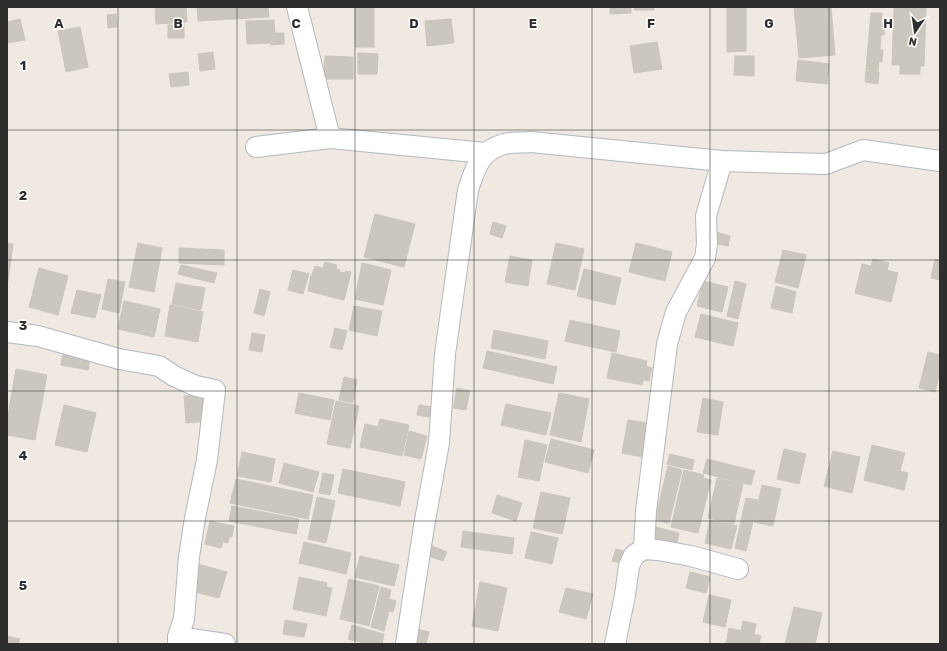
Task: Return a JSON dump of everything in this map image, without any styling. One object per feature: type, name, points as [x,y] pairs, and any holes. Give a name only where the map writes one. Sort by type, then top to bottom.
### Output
[{"type":"street","points":[[297,7],[330,138]]},
{"type":"street","points":[[256,147],[330,138],[485,153]]},
{"type":"street","points":[[406,644],[424,526],[439,443],[445,354],[468,190],[476,165],[485,153],[504,144],[531,142],[722,161],[826,164],[863,150],[940,161]]},
{"type":"street","points":[[644,549],[646,511],[667,344],[676,312],[705,258],[707,244],[706,216],[722,161]]},
{"type":"street","points":[[7,332],[38,336],[119,359],[159,366],[174,376],[196,386],[215,390],[207,460],[194,526],[184,619],[178,641],[225,644]]},
{"type":"street","points":[[615,644],[629,566],[634,555],[644,549],[658,550],[691,556],[738,569]]},
{"type":"building","points":[[155,7],[186,7],[187,22],[156,24]]},
{"type":"building","points":[[197,7],[268,7],[269,17],[198,21]]},
{"type":"building","points":[[355,7],[374,7],[374,47],[355,47]]},
{"type":"building","points":[[610,7],[631,7],[631,13],[610,14]]},
{"type":"building","points":[[634,7],[654,7],[654,10],[635,10]]},
{"type":"building","points":[[727,7],[746,7],[746,51],[727,52]]},
{"type":"building","points":[[794,7],[831,7],[835,55],[799,58]]},
{"type":"building","points":[[894,7],[926,7],[924,66],[920,66],[920,74],[900,74],[900,65],[892,65]]},
{"type":"building","points":[[871,13],[882,13],[881,23],[885,24],[884,35],[881,35],[880,50],[883,50],[882,62],[879,61],[878,71],[866,70]]},
{"type":"building","points":[[116,14],[117,27],[108,28],[107,15]]},
{"type":"building","points":[[20,19],[25,40],[7,43],[7,22]]},
{"type":"building","points":[[451,19],[454,43],[427,46],[425,21]]},
{"type":"building","points":[[274,20],[275,33],[284,33],[284,44],[247,44],[246,21]]},
{"type":"building","points":[[168,25],[184,25],[184,38],[168,38]]},
{"type":"building","points":[[80,27],[88,67],[66,72],[58,31]]},
{"type":"building","points":[[657,42],[662,69],[634,73],[630,46]]},
{"type":"building","points":[[213,52],[215,69],[200,71],[198,54]]},
{"type":"building","points":[[358,53],[378,54],[377,74],[358,74]]},
{"type":"building","points":[[325,56],[353,57],[353,79],[324,79]]},
{"type":"building","points":[[735,56],[754,56],[754,76],[734,75]]},
{"type":"building","points":[[798,60],[829,64],[827,84],[796,81]]},
{"type":"building","points":[[866,71],[879,72],[878,84],[865,82]]},
{"type":"building","points":[[188,72],[189,85],[171,87],[169,74]]},
{"type":"building","points":[[375,214],[415,224],[404,267],[364,257]]},
{"type":"building","points":[[493,222],[506,226],[502,238],[490,234]]},
{"type":"building","points":[[713,231],[730,236],[728,246],[710,242]]},
{"type":"building","points":[[7,243],[13,244],[7,288]]},
{"type":"building","points":[[138,243],[162,248],[154,292],[129,287]]},
{"type":"building","points":[[556,243],[584,249],[575,290],[547,284]]},
{"type":"building","points":[[636,243],[672,252],[665,281],[629,272]]},
{"type":"building","points":[[179,248],[224,250],[224,265],[179,263]]},
{"type":"building","points":[[783,250],[806,255],[798,288],[775,282]]},
{"type":"building","points":[[510,256],[532,260],[528,286],[505,282]]},
{"type":"building","points":[[873,259],[889,263],[887,270],[898,273],[891,302],[855,293],[862,264],[871,266]]},
{"type":"building","points":[[935,259],[940,260],[940,280],[931,278]]},
{"type":"building","points":[[325,262],[337,265],[336,269],[340,270],[339,272],[351,272],[344,300],[308,291],[311,275],[315,266],[323,268]]},
{"type":"building","points":[[362,263],[391,270],[383,305],[355,299]]},
{"type":"building","points":[[181,265],[217,273],[214,283],[178,274]]},
{"type":"building","points":[[39,268],[68,276],[58,315],[29,307]]},
{"type":"building","points":[[584,269],[621,278],[615,305],[577,296]]},
{"type":"building","points":[[293,270],[309,274],[303,294],[288,290]]},
{"type":"building","points":[[108,279],[125,282],[119,313],[102,309]]},
{"type":"building","points":[[703,281],[728,287],[722,312],[697,306]]},
{"type":"building","points":[[735,281],[746,284],[738,319],[727,316]]},
{"type":"building","points":[[176,283],[205,288],[201,310],[172,304]]},
{"type":"building","points":[[776,286],[796,292],[792,313],[771,308]]},
{"type":"building","points":[[260,289],[270,292],[264,316],[254,313]]},
{"type":"building","points":[[77,290],[101,295],[95,318],[71,313]]},
{"type":"building","points":[[124,301],[160,309],[154,337],[118,329]]},
{"type":"building","points":[[170,305],[203,312],[198,342],[165,336]]},
{"type":"building","points":[[354,306],[382,311],[377,336],[349,330]]},
{"type":"building","points":[[701,314],[738,323],[733,346],[695,337]]},
{"type":"building","points":[[570,320],[620,331],[616,352],[565,341]]},
{"type":"building","points":[[335,328],[347,331],[342,350],[330,347]]},
{"type":"building","points":[[494,330],[548,341],[545,359],[491,348]]},
{"type":"building","points":[[252,333],[265,335],[262,352],[249,350]]},
{"type":"building","points":[[63,351],[90,356],[88,370],[61,365]]},
{"type":"building","points":[[487,351],[557,367],[553,384],[483,368]]},
{"type":"building","points":[[928,352],[940,355],[940,372],[935,392],[919,388]]},
{"type":"building","points":[[612,353],[647,361],[646,366],[652,368],[649,381],[643,380],[642,385],[607,378]]},
{"type":"building","points":[[16,369],[47,375],[35,440],[7,435],[7,421]]},
{"type":"building","points":[[344,377],[357,380],[353,403],[339,400]]},
{"type":"building","points":[[457,388],[470,391],[466,410],[453,408]]},
{"type":"building","points":[[299,393],[334,400],[330,420],[295,413]]},
{"type":"building","points":[[559,393],[589,399],[581,442],[550,435]]},
{"type":"building","points":[[210,395],[207,421],[186,423],[184,396]]},
{"type":"building","points":[[703,398],[723,402],[718,435],[697,432]]},
{"type":"building","points":[[336,401],[359,406],[350,448],[327,444]]},
{"type":"building","points":[[506,404],[551,413],[546,435],[501,425]]},
{"type":"building","points":[[64,405],[96,413],[87,452],[55,445]]},
{"type":"building","points":[[419,405],[431,407],[429,417],[417,415]]},
{"type":"building","points":[[380,419],[409,425],[402,456],[360,447],[365,424],[378,427]]},
{"type":"building","points":[[628,420],[648,423],[642,457],[622,453]]},
{"type":"building","points":[[409,431],[427,436],[421,459],[404,455]]},
{"type":"building","points":[[551,439],[594,450],[588,473],[545,462]]},
{"type":"building","points":[[525,440],[547,445],[539,481],[518,477]]},
{"type":"building","points":[[872,445],[905,453],[900,471],[908,473],[904,490],[864,480]]},
{"type":"building","points":[[784,449],[806,454],[799,484],[777,479]]},
{"type":"building","points":[[833,451],[860,457],[852,493],[824,486]]},
{"type":"building","points":[[242,452],[275,459],[271,482],[237,476]]},
{"type":"building","points":[[670,454],[694,460],[692,470],[667,464]]},
{"type":"building","points":[[707,459],[755,471],[751,485],[703,473]]},
{"type":"building","points":[[284,463],[319,472],[313,492],[279,483]]},
{"type":"building","points":[[668,466],[682,470],[669,523],[655,520]]},
{"type":"building","points":[[343,469],[405,482],[400,506],[338,493]]},
{"type":"building","points":[[684,470],[704,475],[703,478],[711,480],[698,533],[671,527]]},
{"type":"building","points":[[323,473],[334,475],[330,495],[319,493]]},
{"type":"building","points":[[717,478],[743,484],[734,524],[708,518]]},
{"type":"building","points":[[236,479],[313,495],[308,519],[230,503]]},
{"type":"building","points":[[762,485],[781,489],[773,526],[754,522]]},
{"type":"building","points":[[541,492],[570,498],[562,534],[533,528]]},
{"type":"building","points":[[497,495],[522,503],[516,521],[492,513]]},
{"type":"building","points":[[317,497],[335,501],[326,543],[308,539]]},
{"type":"building","points":[[746,498],[758,500],[746,551],[735,548]]},
{"type":"building","points":[[232,506],[299,519],[296,534],[229,521]]},
{"type":"building","points":[[710,520],[737,526],[731,549],[705,543]]},
{"type":"building","points":[[210,521],[234,526],[232,537],[229,537],[228,543],[223,542],[221,548],[205,544]]},
{"type":"building","points":[[656,527],[679,533],[676,547],[652,540]]},
{"type":"building","points":[[463,531],[514,538],[512,554],[461,547]]},
{"type":"building","points":[[531,532],[558,538],[552,564],[525,558]]},
{"type":"building","points":[[304,542],[351,553],[346,574],[299,563]]},
{"type":"building","points":[[432,546],[447,552],[443,561],[429,556]]},
{"type":"building","points":[[616,549],[627,552],[624,564],[612,561]]},
{"type":"building","points":[[360,556],[399,565],[394,586],[355,577]]},
{"type":"building","points":[[194,563],[227,572],[219,598],[187,590]]},
{"type":"building","points":[[690,572],[710,577],[706,593],[686,588]]},
{"type":"building","points":[[299,577],[327,583],[326,587],[332,588],[326,616],[293,609]]},
{"type":"building","points":[[349,579],[379,586],[369,626],[340,619]]},
{"type":"building","points":[[480,582],[507,588],[498,631],[472,626]]},
{"type":"building","points":[[381,587],[391,590],[389,599],[396,601],[393,612],[389,611],[384,631],[371,627]]},
{"type":"building","points":[[566,588],[593,594],[586,619],[559,612]]},
{"type":"building","points":[[709,595],[731,600],[725,627],[703,622]]},
{"type":"building","points":[[794,607],[822,613],[815,644],[785,644]]},
{"type":"building","points":[[285,620],[307,624],[304,637],[283,634]]},
{"type":"building","points":[[743,621],[756,624],[754,634],[761,636],[759,644],[726,644],[729,628],[741,631]]},
{"type":"building","points":[[352,625],[384,634],[382,644],[367,644],[348,639]]},
{"type":"building","points":[[414,628],[429,632],[426,644],[410,644]]},
{"type":"building","points":[[7,636],[20,639],[18,644],[7,644]]}]
